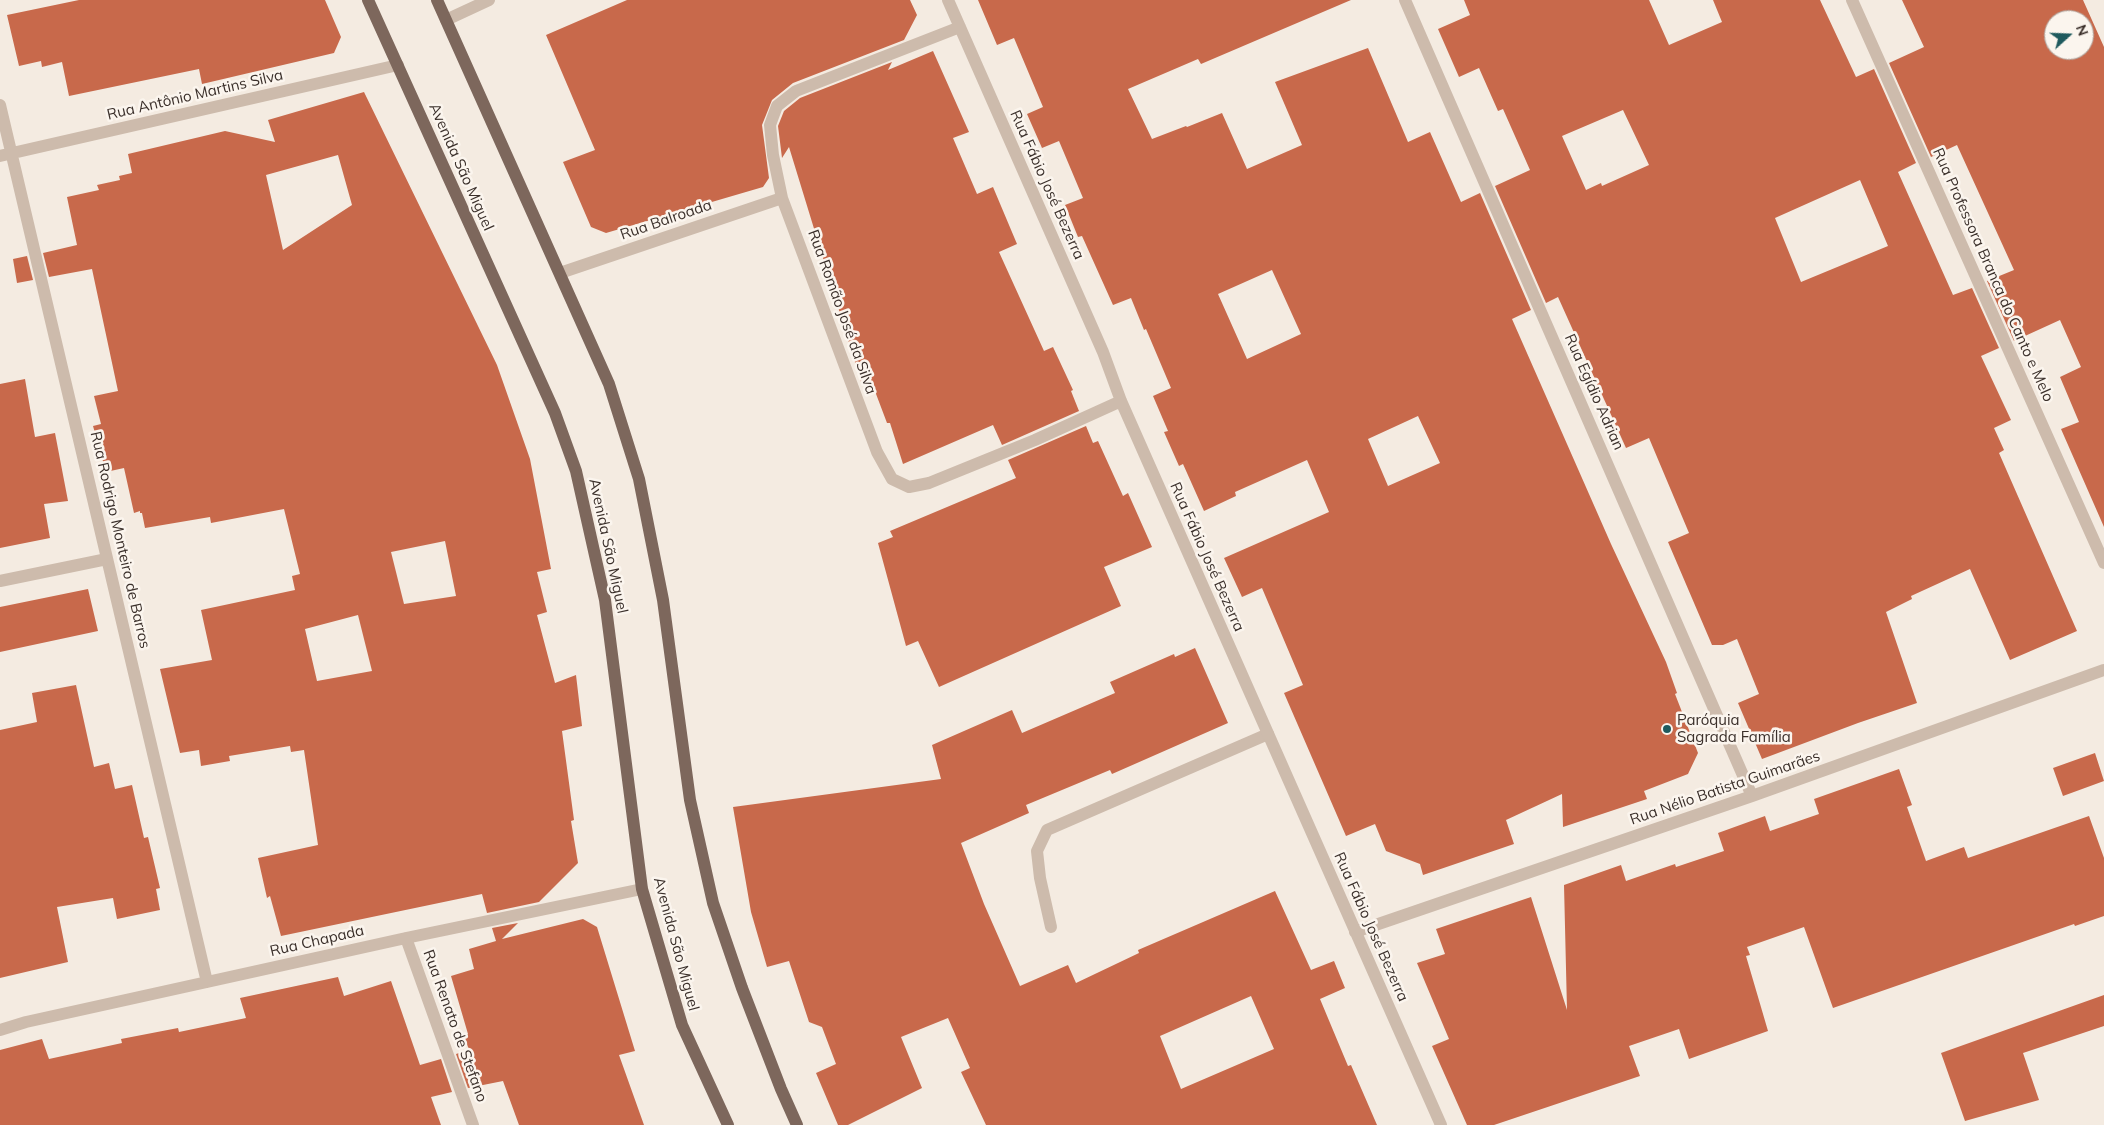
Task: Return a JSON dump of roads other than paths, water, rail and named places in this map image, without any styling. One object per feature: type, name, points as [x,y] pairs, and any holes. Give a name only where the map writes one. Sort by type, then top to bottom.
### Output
[{"type":"main road","name":"Avenida São Miguel","points":[[368,0],[555,413],[576,471],[605,600],[642,890],[682,1025],[728,1125]]},
{"type":"main road","points":[[437,0],[609,384],[639,479],[663,600],[690,800],[713,904],[742,988],[797,1125]]},
{"type":"street","points":[[446,20],[489,0]]},
{"type":"street","name":"Rua Fábio José Bezerra","points":[[948,0],[1099,344],[1121,401],[1354,932],[1442,1125]]},
{"type":"street","name":"Rua Egídio Adrian","points":[[1405,0],[1752,796]]},
{"type":"street","name":"Rua Professora Branca do Canto e Melo","points":[[1852,0],[2104,563]]},
{"type":"street","name":"Rua Romão José da Silva","points":[[960,27],[796,91],[777,106],[770,125],[773,155],[782,198],[877,452],[892,479],[908,487],[929,483],[1035,440],[1121,401]]},
{"type":"street","name":"Rua Antônio Martins Silva","points":[[6,155],[398,65]]},
{"type":"street","name":"Rua Rodrigo Monteiro de Barros","points":[[0,105],[6,155],[107,559],[208,982]]},
{"type":"street","name":"Rua Balroada","points":[[560,273],[782,198]]},
{"type":"street","points":[[0,581],[107,559]]},
{"type":"street","name":"Rua Nélio Batista Guimarães","points":[[1354,932],[1752,796],[2104,670]]},
{"type":"street","points":[[1051,927],[1040,878],[1037,852],[1047,830],[1268,734]]},
{"type":"street","name":"Rua Chapada","points":[[0,1030],[26,1022],[406,938],[642,890]]},
{"type":"street","name":"Rua Renato de Stefano","points":[[406,938],[473,1125]]},
{"type":"place","name":"Paróquia Sagrada Família","points":[[1667,729]]}]
